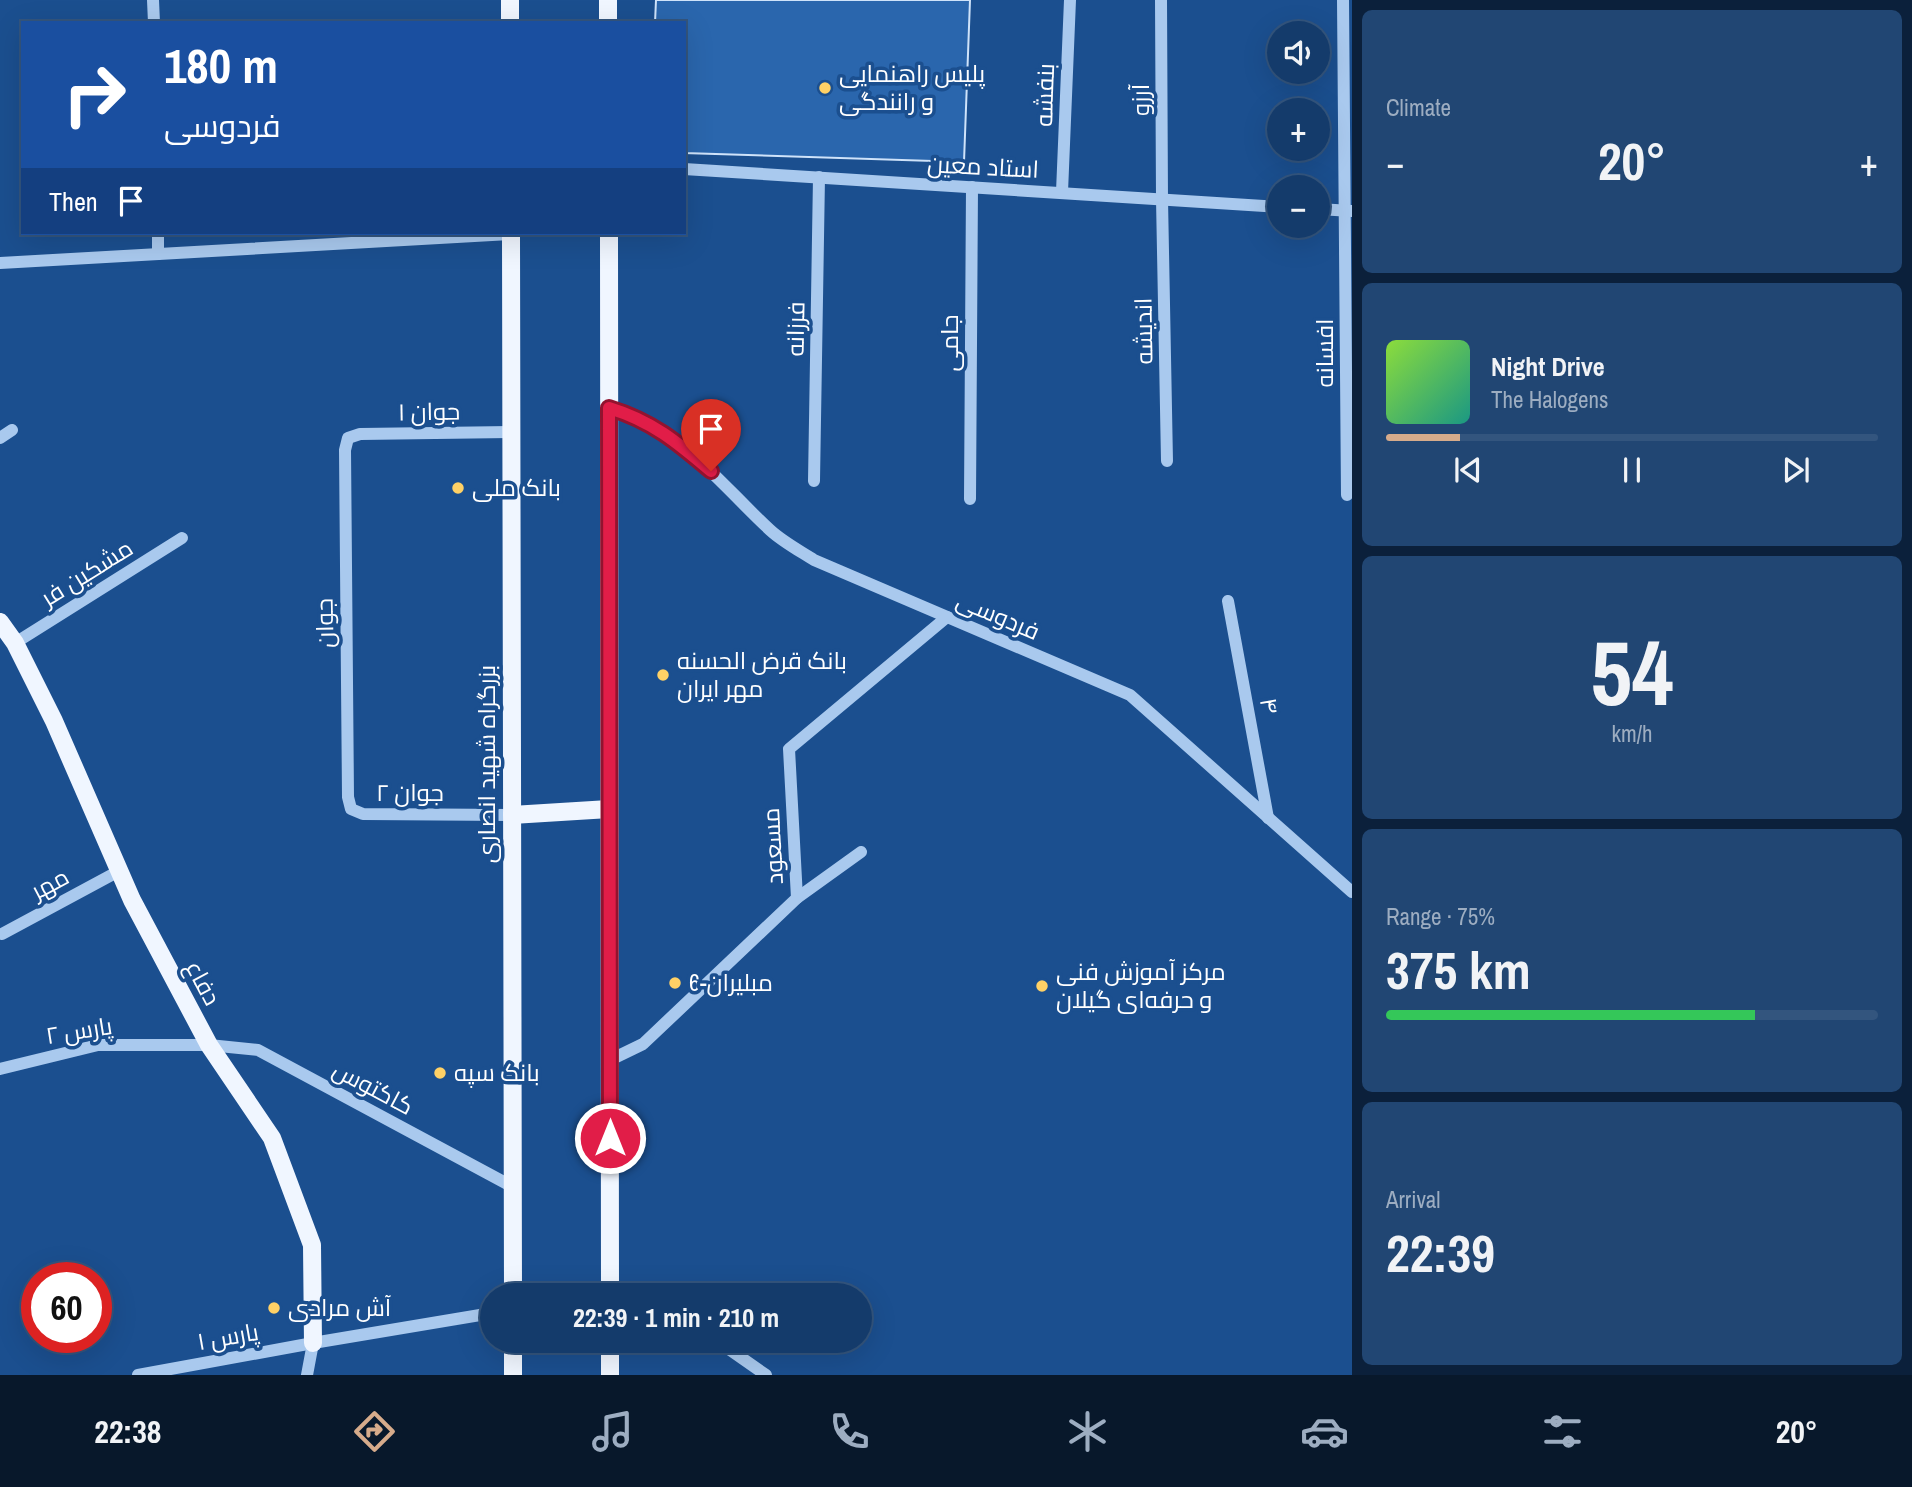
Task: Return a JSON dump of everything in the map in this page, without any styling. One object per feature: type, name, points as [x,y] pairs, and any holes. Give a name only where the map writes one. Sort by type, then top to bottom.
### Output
[{"type":"main road","points":[[510,0],[510,21]]},
{"type":"main road","points":[[608,0],[608,21]]},
{"type":"main road","name":"بزرگراه شهید انصاری","points":[[511,235],[513,1283]]},
{"type":"main road","points":[[608,235],[610,1283]]},
{"type":"main road","name":"دفاع","points":[[0,622],[15,643],[54,721],[132,900],[209,1045],[272,1138],[312,1245],[313,1343]]},
{"type":"main road","points":[[512,815],[610,809]]},
{"type":"main road","points":[[513,1353],[513,1375]]},
{"type":"main road","points":[[610,1353],[610,1375]]},
{"type":"street","points":[[153,0],[153,21]]},
{"type":"street","name":"بنفشه","points":[[1062,192],[1070,0]]},
{"type":"street","name":"آرزو","points":[[1161,0],[1163,199]]},
{"type":"street","name":"افسانه","points":[[1343,0],[1348,211],[1347,495]]},
{"type":"street","name":"استاد معین","points":[[686,169],[1267,206]]},
{"type":"street","name":"فرزانه","points":[[814,481],[819,177]]},
{"type":"street","name":"جامی","points":[[970,499],[972,187]]},
{"type":"street","name":"اندیشه","points":[[1163,199],[1167,461]]},
{"type":"street","points":[[1330,210],[1348,211]]},
{"type":"street","points":[[158,235],[158,254]]},
{"type":"street","points":[[0,263],[158,254],[322,239],[448,235]]},
{"type":"street","name":"فردوسی","points":[[609,408],[632,415],[671,437],[711,471],[772,532],[814,561],[1130,695],[1352,892]]},
{"type":"street","points":[[0,438],[12,430]]},
{"type":"street","name":"جوان ۱","points":[[348,438],[360,434],[511,432]]},
{"type":"street","name":"جوان","points":[[348,438],[345,464],[348,797],[351,808]]},
{"type":"street","name":"مشکین فر","points":[[15,643],[182,538]]},
{"type":"street","name":"۴","points":[[1228,601],[1268,818]]},
{"type":"street","name":"مسعود","points":[[610,1060],[643,1044],[797,898],[789,749],[947,617]]},
{"type":"street","name":"جوان ۲","points":[[351,808],[363,814],[512,815]]},
{"type":"street","points":[[797,898],[861,852]]},
{"type":"street","name":"مهر","points":[[2,934],[119,871]]},
{"type":"street","name":"پارس ۲","points":[[0,1069],[98,1045],[209,1045]]},
{"type":"street","name":"کاکتوس","points":[[209,1045],[258,1051],[513,1187]]},
{"type":"street","name":"پارس ۱","points":[[138,1375],[480,1315]]},
{"type":"street","name":"دفاع","points":[[307,1375],[313,1343]]},
{"type":"street","points":[[735,1353],[766,1375]]},
{"type":"building","name":"پلیس راهنمایی و رانندگی","points":[[656,0],[970,0],[964,162],[686,153],[686,21],[655,21]]},
{"type":"place","name":"پلیس راهنمایی و رانندگی","points":[[825,88]]},
{"type":"place","name":"بانک ملی","points":[[458,488]]},
{"type":"place","name":"بانک قرض الحسنه مهر ایران","points":[[663,675]]},
{"type":"place","name":"مبلیران-6","points":[[675,983]]},
{"type":"place","name":"مرکز آموزش فنی و حرفه‌ای گیلان","points":[[1042,986]]},
{"type":"place","name":"بانک سپه","points":[[440,1073]]},
{"type":"place","name":"آش مرادی","points":[[274,1308]]},
{"type":"route","points":[[610,1138],[609,408],[632,415],[671,437],[711,471]]}]
